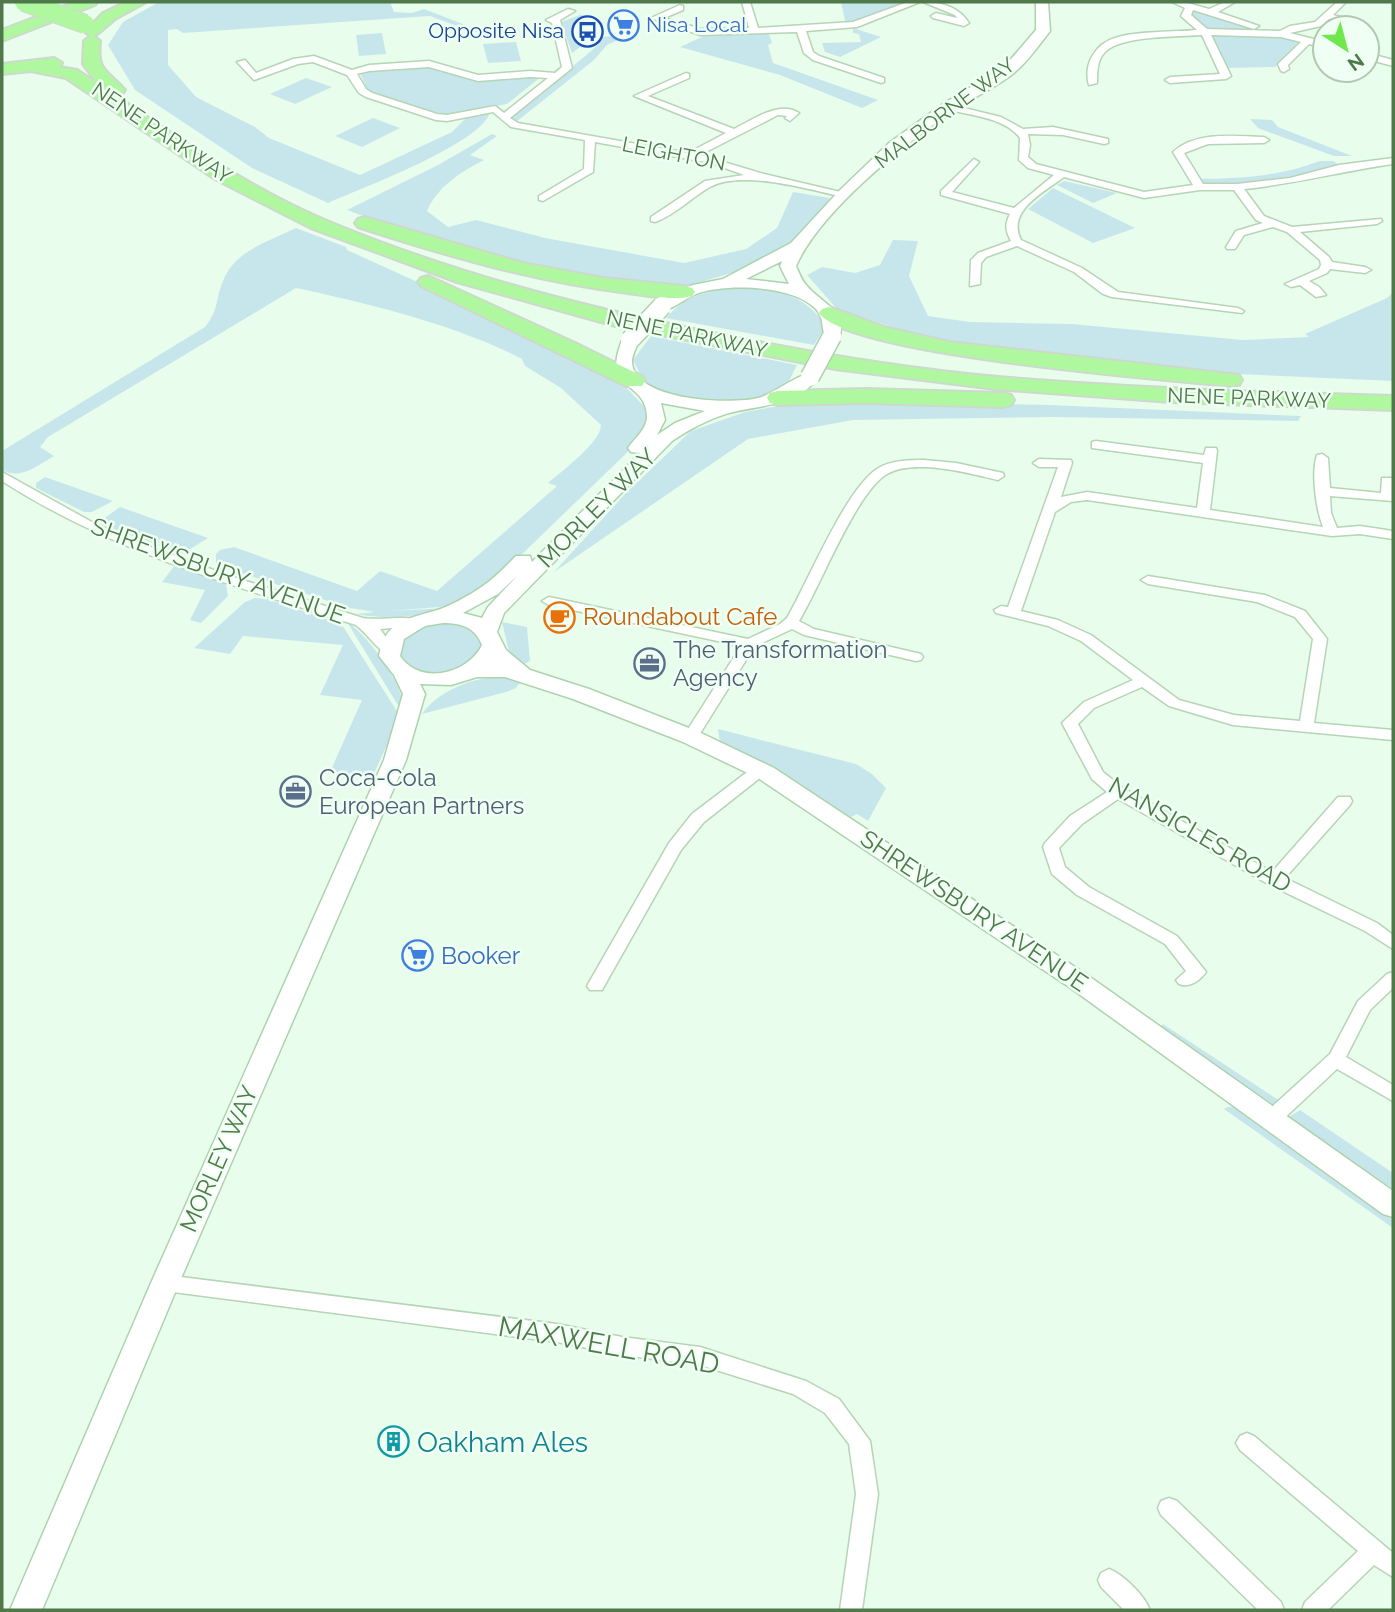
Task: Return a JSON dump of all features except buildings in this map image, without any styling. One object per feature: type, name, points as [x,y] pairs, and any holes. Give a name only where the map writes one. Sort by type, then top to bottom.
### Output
[{"type":"highway","points":[[23,2],[90,33]]},
{"type":"highway","points":[[2,28],[69,2]]},
{"type":"highway","points":[[2,36],[89,2]]},
{"type":"highway","points":[[14,69],[73,56],[90,33],[108,16],[138,2]]},
{"type":"highway","name":"NENE PARKWAY","points":[[90,33],[92,68],[106,83],[215,158],[304,206],[424,254],[539,291],[627,313],[778,344],[1010,375],[1142,384],[1393,393]]},
{"type":"highway","name":"NENE PARKWAY","points":[[14,69],[72,74],[184,152],[248,190],[328,228],[452,274],[529,298],[686,336],[835,363],[968,380],[1076,390],[1393,403]]},
{"type":"highway","points":[[248,190],[265,205],[286,216],[568,347],[639,386]]},
{"type":"highway","points":[[304,206],[505,265],[626,289],[685,292]]},
{"type":"highway","points":[[829,313],[891,338],[983,353],[1073,365],[1350,391]]},
{"type":"highway","points":[[778,398],[867,396],[1148,403],[1268,399]]},
{"type":"street","points":[[746,2],[754,30]]},
{"type":"street","points":[[680,8],[656,18],[700,32],[801,29],[854,25],[916,2]]},
{"type":"street","points":[[927,2],[958,13],[964,23],[936,16]]},
{"type":"street","name":"MALBORNE WAY","points":[[710,285],[758,268],[797,246],[844,194],[894,146],[948,107],[1010,69],[1043,31],[1042,2]]},
{"type":"street","points":[[1176,2],[1189,8],[1311,41]]},
{"type":"street","points":[[1209,13],[1231,2]]},
{"type":"street","points":[[1329,14],[1342,2]]},
{"type":"street","points":[[1170,80],[1215,79],[1226,76],[1205,33],[1186,16],[1189,8]]},
{"type":"street","points":[[503,118],[567,68],[556,21],[551,20],[571,11]]},
{"type":"street","points":[[1093,85],[1092,67],[1107,44],[1134,38],[1205,33],[1281,34],[1293,28],[1311,25]]},
{"type":"street","points":[[801,29],[810,54],[816,58],[881,79]]},
{"type":"street","points":[[1284,69],[1283,64],[1308,40]]},
{"type":"street","name":"LEIGHTON","points":[[242,62],[254,77],[296,61],[314,59],[351,73],[362,91],[436,117],[447,118],[495,109],[515,125],[689,156],[736,166],[761,177],[844,194]]},
{"type":"street","points":[[351,73],[369,68],[429,64],[478,78],[538,74],[556,76]]},
{"type":"street","points":[[456,72],[474,70]]},
{"type":"street","points":[[686,76],[639,96],[732,132]]},
{"type":"street","points":[[948,107],[1006,123],[1021,131],[1038,128],[1060,130],[1104,141]]},
{"type":"street","points":[[689,156],[776,112],[794,113],[790,118]]},
{"type":"street","points":[[1021,131],[1026,145],[1023,158],[1032,166],[1144,195],[1200,187],[1237,187],[1291,181],[1339,168],[1393,161]]},
{"type":"street","points":[[543,198],[589,170],[590,138]]},
{"type":"street","points":[[1200,187],[1178,152],[1187,145],[1204,141],[1264,140]]},
{"type":"street","points":[[974,162],[945,193],[1016,212]]},
{"type":"street","points":[[1060,175],[1016,212],[1009,223],[1010,234],[1017,242],[1079,270],[1107,292],[1127,297],[1160,296],[1238,311]]},
{"type":"street","points":[[655,219],[709,183],[724,179],[761,177]]},
{"type":"street","points":[[1237,187],[1260,218],[1291,230],[1325,259],[1327,265]]},
{"type":"street","points":[[1291,230],[1377,221]]},
{"type":"street","points":[[1231,247],[1240,233],[1272,224]]},
{"type":"street","points":[[974,284],[975,262],[982,254],[1017,242]]},
{"type":"street","points":[[797,246],[788,266],[798,287],[829,313],[834,328],[810,377],[797,388],[778,398],[727,408],[690,406],[639,386],[624,365],[623,356],[630,340],[662,306],[685,292],[710,285],[763,284],[809,297]]},
{"type":"street","points":[[1327,265],[1365,270]]},
{"type":"street","points":[[1320,295],[1315,289],[1295,282],[1323,271],[1327,265]]},
{"type":"street","name":"MORLEY WAY","points":[[440,617],[491,590],[645,440],[655,427],[657,413],[639,386]]},
{"type":"street","name":"MORLEY WAY","points":[[490,638],[495,611],[666,437],[681,427],[727,408]]},
{"type":"street","points":[[1096,445],[1210,455],[1203,512]]},
{"type":"street","points":[[1322,458],[1321,491],[1324,513],[1332,532]]},
{"type":"street","points":[[1039,463],[1066,463],[1007,611],[1053,624],[1086,638],[1174,704],[1233,720],[1393,734]]},
{"type":"street","points":[[691,737],[750,644],[791,623],[830,548],[875,475],[892,467],[908,465],[961,467],[998,476]]},
{"type":"street","name":"SHREWSBURY AVENUE","points":[[2,476],[54,508],[125,541],[361,622],[379,625],[416,622]]},
{"type":"street","points":[[1321,491],[1388,498],[1387,481],[1393,482]]},
{"type":"street","points":[[1049,511],[1057,503],[1071,497],[1087,496],[1332,532],[1360,530],[1393,535]]},
{"type":"street","points":[[1148,580],[1260,598],[1300,614],[1320,639],[1306,728]]},
{"type":"street","points":[[548,601],[750,644]]},
{"type":"street","points":[[440,617],[472,622],[490,638],[491,653],[464,674],[436,685],[412,707],[414,694],[404,673],[391,661],[389,651],[396,635],[416,622],[440,617]]},
{"type":"street","name":"SHREWSBURY AVENUE","points":[[361,622],[373,630],[389,651]]},
{"type":"street","points":[[791,623],[809,632],[916,657]]},
{"type":"street","name":"SHREWSBURY AVENUE","points":[[490,638],[498,654],[523,674]]},
{"type":"street","name":"SHREWSBURY AVENUE","points":[[464,674],[489,669],[523,674],[691,737],[760,770],[1082,983],[1393,1206]]},
{"type":"street","points":[[404,673],[427,680],[464,674]]},
{"type":"street","name":"NANSICLES ROAD","points":[[1143,681],[1088,705],[1070,723],[1097,775],[1117,792],[1274,880],[1371,927],[1393,943]]},
{"type":"street","name":"MORLEY WAY","points":[[26,1610],[165,1283],[395,760],[412,707]]},
{"type":"street","points":[[596,986],[675,847],[698,818],[760,770]]},
{"type":"street","points":[[1117,792],[1076,820],[1051,847],[1058,870],[1083,891],[1171,940],[1197,972],[1185,981]]},
{"type":"street","points":[[1274,880],[1344,801]]},
{"type":"street","points":[[1271,1119],[1336,1059],[1364,1006],[1393,978]]},
{"type":"street","points":[[1336,1059],[1393,1094]]},
{"type":"street","name":"MAXWELL ROAD","points":[[165,1283],[557,1333],[622,1346],[701,1356],[799,1387],[832,1406],[859,1441],[867,1494],[851,1610]]},
{"type":"street","points":[[1247,1443],[1393,1567]]},
{"type":"street","points":[[1168,1508],[1273,1610]]},
{"type":"street","points":[[1313,1610],[1373,1550]]},
{"type":"street","points":[[1109,1580],[1139,1610]]},
{"type":"shaded area","points":[[159,2],[390,2],[394,12],[412,13],[424,9],[476,29],[518,28],[473,32],[430,16],[183,33],[177,29],[168,30],[168,65],[196,97],[255,127],[269,138],[360,175],[452,132],[467,117],[490,113],[481,125],[442,152],[328,203],[252,168],[135,90],[108,45],[123,22]]},
{"type":"shaded area","points":[[841,2],[902,2],[904,3],[846,25]]},
{"type":"shaded area","points":[[1189,10],[1263,31],[1205,29],[1193,22]]},
{"type":"shaded area","points":[[583,15],[587,42],[572,53],[561,22]]},
{"type":"shaded area","points":[[853,28],[881,37],[840,57],[825,52],[822,43],[861,42],[859,34],[853,33]]},
{"type":"shaded area","points":[[382,33],[386,54],[359,56],[356,35]]},
{"type":"shaded area","points":[[769,34],[772,43],[768,45],[773,63],[878,100],[862,108],[780,75],[680,47],[706,35]]},
{"type":"shaded area","points":[[1209,34],[1269,35],[1298,44],[1275,67],[1225,68]]},
{"type":"shaded area","points":[[629,35],[607,45],[594,60],[516,122],[507,117],[533,100],[598,45],[600,37]]},
{"type":"shaded area","points":[[516,42],[521,61],[488,63],[483,44]]},
{"type":"shaded area","points":[[430,66],[472,79],[542,76],[507,104],[443,116],[372,92],[367,89],[361,75],[373,69]]},
{"type":"shaded area","points":[[306,78],[332,87],[295,104],[270,94]]},
{"type":"shaded area","points":[[373,118],[400,128],[362,147],[335,136]]},
{"type":"shaded area","points":[[1250,119],[1272,120],[1278,127],[1352,156],[1334,156],[1258,128]]},
{"type":"shaded area","points":[[492,134],[497,136],[470,155],[484,160],[444,187],[427,211],[448,227],[476,220],[545,238],[684,263],[746,249],[777,228],[793,192],[830,198],[799,238],[749,268],[673,290],[582,278],[447,247],[347,210],[438,165]]},
{"type":"shaded area","points":[[1320,161],[1333,161],[1341,166],[1276,181],[1205,184],[1199,179],[1260,176]]},
{"type":"shaded area","points":[[1064,181],[1117,193],[1093,203],[1057,185]]},
{"type":"shaded area","points":[[1053,188],[1135,228],[1093,243],[1028,209]]},
{"type":"shaded area","points":[[296,228],[346,247],[347,250],[466,304],[624,385],[652,415],[640,440],[482,593],[452,606],[389,611],[449,608],[426,614],[403,617],[368,616],[356,614],[375,612],[350,608],[216,565],[216,554],[220,550],[234,547],[357,591],[380,571],[437,591],[557,486],[548,483],[595,440],[601,425],[561,388],[525,366],[522,359],[468,335],[382,308],[296,288],[48,437],[40,447],[54,456],[22,473],[2,470],[2,451],[205,327],[215,310],[223,281],[235,262],[254,248]]},
{"type":"shaded area","points":[[893,240],[918,241],[909,276],[928,316],[970,322],[1072,324],[1243,340],[1309,337],[1305,334],[1387,298],[1393,292],[1393,381],[1169,371],[1010,352],[910,333],[837,309],[807,275],[822,267],[855,273],[880,265]]},
{"type":"shaded area","points":[[734,287],[786,294],[817,314],[826,326],[814,345],[666,318],[689,299]]},
{"type":"shaded area","points":[[651,336],[797,365],[786,387],[760,397],[726,404],[662,394],[642,378],[633,360]]},
{"type":"shaded area","points":[[812,400],[1050,405],[1301,416],[1298,421],[1053,417],[853,420],[748,439],[554,572],[626,493],[691,431],[745,412]]},
{"type":"shaded area","points":[[45,477],[113,501],[92,512],[84,512],[36,488],[36,483]]},
{"type":"shaded area","points":[[120,507],[208,538],[182,554],[103,525],[102,520]]},
{"type":"shaded area","points":[[175,565],[223,581],[226,585],[228,596],[201,623],[190,620],[205,590],[162,582]]},
{"type":"shaded area","points":[[255,598],[268,599],[338,623],[344,628],[400,716],[372,778],[330,772],[362,700],[320,695],[343,645],[243,636],[230,654],[194,648],[245,602]]},
{"type":"shaded area","points":[[347,622],[366,639],[385,664],[400,691],[404,715]]},
{"type":"shaded area","points":[[450,622],[471,628],[485,647],[469,668],[440,674],[423,673],[398,657],[400,647],[409,633],[422,626]]},
{"type":"shaded area","points":[[502,622],[527,627],[530,661],[523,665],[509,652]]},
{"type":"shaded area","points":[[495,677],[521,681],[516,688],[506,692],[422,714],[436,699],[454,688]]},
{"type":"shaded area","points":[[718,729],[856,764],[872,774],[886,788],[868,821],[857,814],[849,818],[797,783],[720,742]]},
{"type":"shaded area","points":[[1163,1024],[1280,1101],[1274,1105],[1160,1028]]},
{"type":"shaded area","points":[[1234,1107],[1393,1220],[1393,1228],[1224,1109]]},
{"type":"shaded area","points":[[1300,1110],[1393,1173],[1393,1189],[1289,1117]]},
{"type":"place","name":"Nisa Local","points":[[623,25]]},
{"type":"place","name":"Opposite Nisa","points":[[587,31]]},
{"type":"place","name":"Roundabout Cafe","points":[[560,617]]},
{"type":"place","name":"The Transformation Agency","points":[[650,664]]},
{"type":"place","name":"Coca-Cola European Partners","points":[[296,792]]},
{"type":"place","name":"Booker","points":[[418,956]]},
{"type":"place","name":"Oakham Ales","points":[[394,1442]]}]
